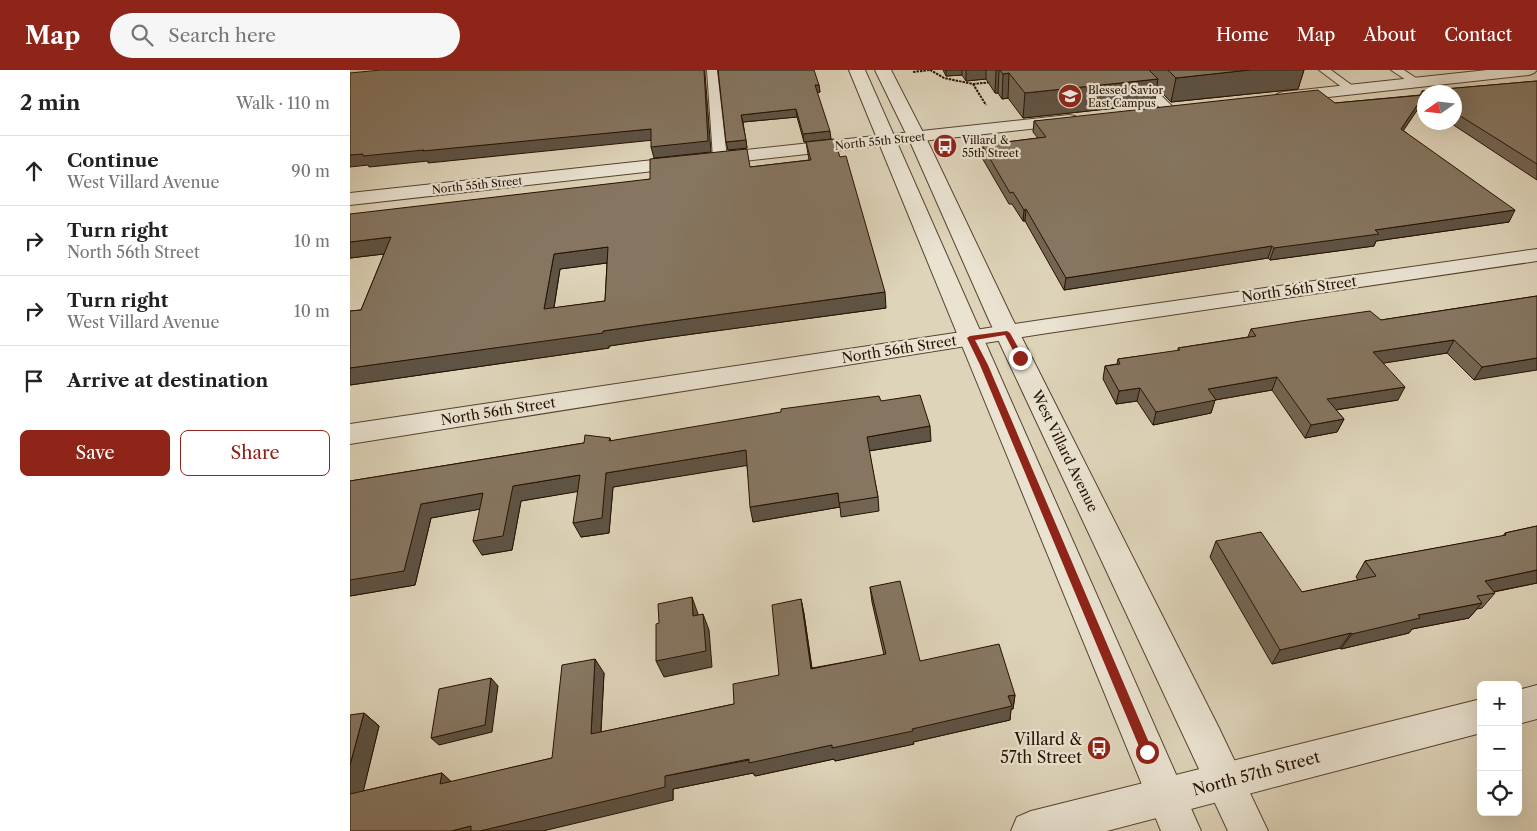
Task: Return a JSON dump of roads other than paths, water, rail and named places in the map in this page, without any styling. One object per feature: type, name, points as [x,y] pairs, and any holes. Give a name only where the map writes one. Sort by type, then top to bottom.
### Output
[{"type":"street","points":[[857,70],[1181,831]]},
{"type":"street","name":"West Villard Avenue","points":[[884,70],[1007,333],[1248,831]]},
{"type":"street","points":[[1264,99],[1528,70]]},
{"type":"street","points":[[1148,111],[1187,107]]},
{"type":"street","name":"North 55th Street","points":[[350,199],[1080,119]]},
{"type":"street","name":"North 56th Street","points":[[350,434],[970,338],[1537,255]]},
{"type":"street","points":[[1522,706],[1537,702]]},
{"type":"street","name":"North 57th Street","points":[[1031,831],[1477,717]]},
{"type":"lane","points":[[712,70],[720,158]]},
{"type":"lane","points":[[1324,70],[1351,89]]},
{"type":"lane","points":[[1396,70],[1416,82]]},
{"type":"lane","points":[[1131,72],[1168,109]]},
{"type":"place","name":"Blessed Savior East Campus","points":[[1070,96]]},
{"type":"place","name":"Villard & 55th Street","points":[[945,146]]},
{"type":"place","name":"Villard & 57th Street","points":[[1099,748]]}]
